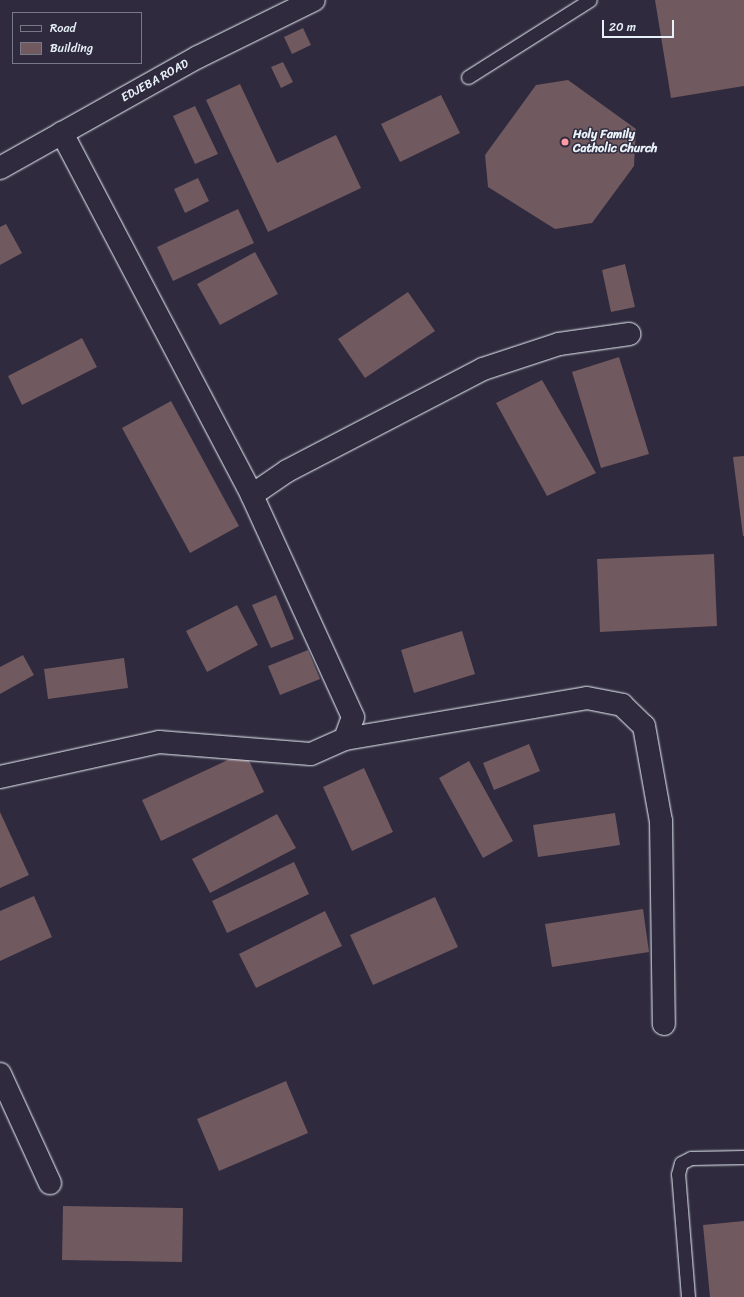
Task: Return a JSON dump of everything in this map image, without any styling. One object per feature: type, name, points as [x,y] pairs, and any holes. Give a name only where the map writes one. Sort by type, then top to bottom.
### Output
[{"type":"street","name":"EDJEBA ROAD","points":[[0,168],[198,57],[314,0]]},
{"type":"street","points":[[62,133],[252,495],[353,717],[345,739]]},
{"type":"street","points":[[252,495],[287,471],[483,369],[559,344],[629,334]]},
{"type":"street","points":[[0,777],[159,742],[311,754],[345,739],[587,698],[622,705],[644,726],[661,821],[664,1024]]},
{"type":"street","points":[[0,1074],[50,1183]]},
{"type":"lane","points":[[468,77],[590,0]]},
{"type":"lane","points":[[688,1297],[678,1174],[681,1163],[691,1158],[744,1157]]},
{"type":"building","points":[[655,0],[744,0],[744,86],[671,98]]},
{"type":"building","points":[[303,28],[311,45],[292,54],[284,37]]},
{"type":"building","points":[[283,62],[293,82],[281,88],[271,67]]},
{"type":"building","name":"Holy Family Catholic Church","points":[[568,80],[636,129],[634,166],[592,223],[555,229],[488,187],[485,155],[536,85]]},
{"type":"building","points":[[240,84],[277,163],[336,135],[361,188],[268,232],[206,100]]},
{"type":"building","points":[[441,95],[460,133],[400,162],[381,124]]},
{"type":"building","points":[[195,106],[218,154],[195,164],[173,116]]},
{"type":"building","points":[[198,178],[209,201],[185,213],[174,189]]},
{"type":"building","points":[[238,209],[254,243],[173,281],[157,247]]},
{"type":"building","points":[[6,224],[22,253],[0,265],[0,227]]},
{"type":"building","points":[[255,252],[278,294],[220,325],[197,284]]},
{"type":"building","points":[[625,264],[635,307],[611,312],[602,270]]},
{"type":"building","points":[[408,292],[435,331],[365,378],[338,339]]},
{"type":"building","points":[[82,338],[97,367],[22,405],[8,376]]},
{"type":"building","points":[[619,357],[649,454],[601,468],[572,372]]},
{"type":"building","points":[[542,380],[596,473],[547,496],[496,403]]},
{"type":"building","points":[[171,401],[239,526],[190,553],[122,428]]},
{"type":"building","points":[[744,456],[744,536],[743,536],[733,457]]},
{"type":"building","points":[[714,554],[717,626],[600,632],[597,559]]},
{"type":"building","points":[[276,595],[294,639],[271,648],[252,605]]},
{"type":"building","points":[[237,605],[258,645],[207,672],[186,631]]},
{"type":"building","points":[[462,631],[475,674],[414,693],[401,650]]},
{"type":"building","points":[[308,650],[320,679],[280,695],[268,666]]},
{"type":"building","points":[[23,655],[34,675],[0,694],[0,667]]},
{"type":"building","points":[[124,658],[128,688],[48,699],[44,669]]},
{"type":"building","points":[[529,744],[540,771],[494,790],[483,763]]},
{"type":"building","points":[[245,752],[264,792],[161,841],[142,800]]},
{"type":"building","points":[[469,761],[513,841],[483,858],[439,778]]},
{"type":"building","points":[[364,768],[393,832],[352,851],[323,787]]},
{"type":"building","points":[[0,812],[29,875],[0,888]]},
{"type":"building","points":[[615,813],[620,845],[538,857],[533,825]]},
{"type":"building","points":[[277,814],[296,848],[210,893],[192,859]]},
{"type":"building","points":[[294,862],[309,894],[227,933],[212,901]]},
{"type":"building","points":[[34,896],[52,937],[0,961],[0,911]]},
{"type":"building","points":[[435,897],[458,947],[373,985],[350,935]]},
{"type":"building","points":[[643,909],[649,952],[552,967],[545,924]]},
{"type":"building","points":[[325,911],[342,946],[256,988],[239,954]]},
{"type":"building","points":[[286,1081],[308,1133],[219,1171],[197,1119]]},
{"type":"building","points":[[63,1206],[183,1208],[182,1262],[62,1260]]},
{"type":"building","points":[[744,1221],[744,1297],[710,1297],[703,1225]]},
{"type":"place","name":"Holy Family Catholic Church","points":[[565,142]]}]
